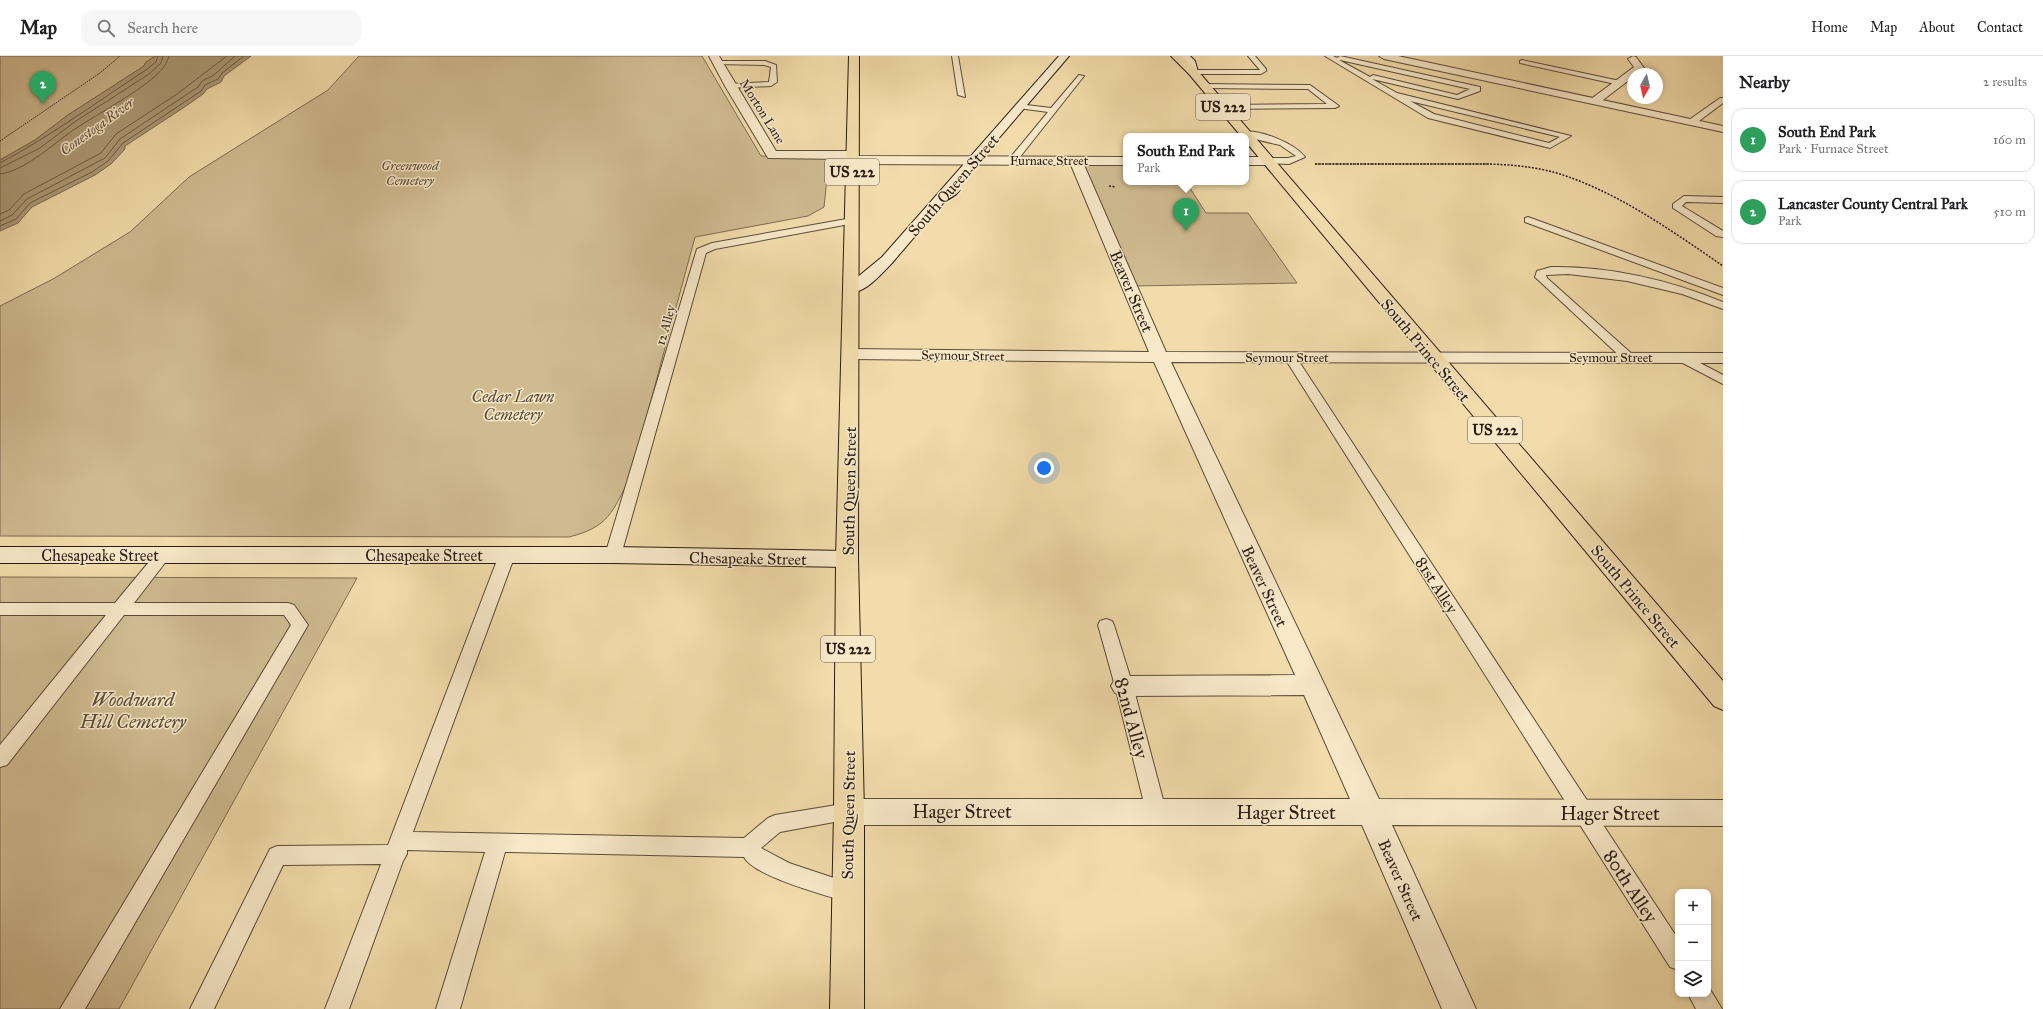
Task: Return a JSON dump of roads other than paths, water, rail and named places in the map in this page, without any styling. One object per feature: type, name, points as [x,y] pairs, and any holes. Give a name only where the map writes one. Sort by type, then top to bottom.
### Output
[{"type":"highway","name":"US 222","points":[[851,289],[854,56]]},
{"type":"highway","name":"South Prince Street","points":[[1176,56],[1193,72],[1244,133]]},
{"type":"highway","name":"South Prince Street","points":[[1249,139],[1723,698]]},
{"type":"highway","name":"South Queen Street","points":[[847,1009],[849,812],[848,559],[851,289]]},
{"type":"street","name":"South Queen Street","points":[[851,289],[887,260],[1064,56]]},
{"type":"street","points":[[1185,56],[1190,62],[1193,72]]},
{"type":"street","points":[[1384,56],[1723,129]]},
{"type":"street","points":[[1595,101],[1639,68],[1633,59]]},
{"type":"street","name":"Morton Lane","points":[[716,60],[730,86],[772,154],[852,158]]},
{"type":"street","name":"Furnace Street","points":[[852,158],[1123,161]]},
{"type":"street","name":"Beaver Street","points":[[1076,160],[1160,357],[1371,812],[1459,1009]]},
{"type":"street","points":[[1249,161],[1268,161]]},
{"type":"street","name":"Seymour Street","points":[[851,354],[1160,357],[1432,356],[1723,358]]},
{"type":"street","name":"Chesapeake Street","points":[[0,555],[507,555],[848,559]]},
{"type":"street","points":[[1124,686],[1311,685]]},
{"type":"street","name":"Hager Street","points":[[849,812],[1156,811],[1723,813]]},
{"type":"lane","points":[[955,56],[962,95]]},
{"type":"lane","points":[[1193,72],[1248,72],[1264,70],[1251,56]]},
{"type":"lane","points":[[1328,56],[1395,95],[1432,116],[1550,146],[1567,136],[1395,95]]},
{"type":"lane","points":[[1333,56],[1476,89],[1458,97],[1358,73]]},
{"type":"lane","points":[[716,60],[761,63],[774,66],[773,82],[771,84],[730,86]]},
{"type":"lane","points":[[1522,62],[1620,82]]},
{"type":"lane","points":[[1430,78],[1446,69]]},
{"type":"lane","points":[[1013,160],[1081,76]]},
{"type":"lane","points":[[1205,86],[1310,87],[1336,106],[1223,106]]},
{"type":"lane","points":[[1227,86],[1247,107]]},
{"type":"lane","points":[[1692,122],[1723,100]]},
{"type":"lane","points":[[1021,106],[1053,111]]},
{"type":"lane","points":[[1249,135],[1281,141],[1296,150],[1301,157],[1289,161],[1268,161]]},
{"type":"lane","points":[[1723,200],[1684,199],[1676,206],[1719,234],[1723,234]]},
{"type":"lane","points":[[1528,220],[1723,292]]},
{"type":"lane","name":"12 Alley","points":[[613,556],[701,251],[712,246],[852,221]]},
{"type":"lane","points":[[1628,358],[1543,280],[1540,276],[1541,273],[1561,271],[1591,272],[1645,281],[1723,306]]},
{"type":"lane","name":"81st Alley","points":[[1290,357],[1584,813]]},
{"type":"lane","points":[[1681,357],[1723,380]]},
{"type":"lane","points":[[0,759],[163,555]]},
{"type":"lane","points":[[338,1009],[507,555]]},
{"type":"lane","points":[[0,609],[288,609],[300,625],[72,1009]]},
{"type":"lane","name":"82nd Alley","points":[[1106,625],[1124,686],[1156,811]]},
{"type":"lane","points":[[750,848],[752,843],[775,824],[849,812]]},
{"type":"lane","name":"80th Alley","points":[[1584,813],[1675,954]]},
{"type":"lane","points":[[448,1009],[498,843]]},
{"type":"lane","points":[[202,1009],[277,856],[498,843],[750,848]]},
{"type":"lane","points":[[750,848],[753,854],[773,866],[847,892]]},
{"type":"lane","points":[[1702,997],[1710,1009]]},
{"type":"water","name":"Conestoga River","points":[[155,56],[251,56],[224,76],[221,82],[207,89],[203,94],[186,106],[125,146],[125,149],[111,164],[95,175],[32,207],[18,223],[0,231],[0,160],[35,140],[68,115],[144,66],[145,63]]},
{"type":"place","name":"Lancaster County Central Park","points":[[43,104]]},
{"type":"place","name":"South End Park","points":[[1186,231]]},
{"type":"park label","name":"Greenwood Cemetery","points":[[410,172]]},
{"type":"park label","name":"Cedar Lawn Cemetery","points":[[513,405]]},
{"type":"park label","name":"Woodward Hill Cemetery","points":[[133,710]]}]
